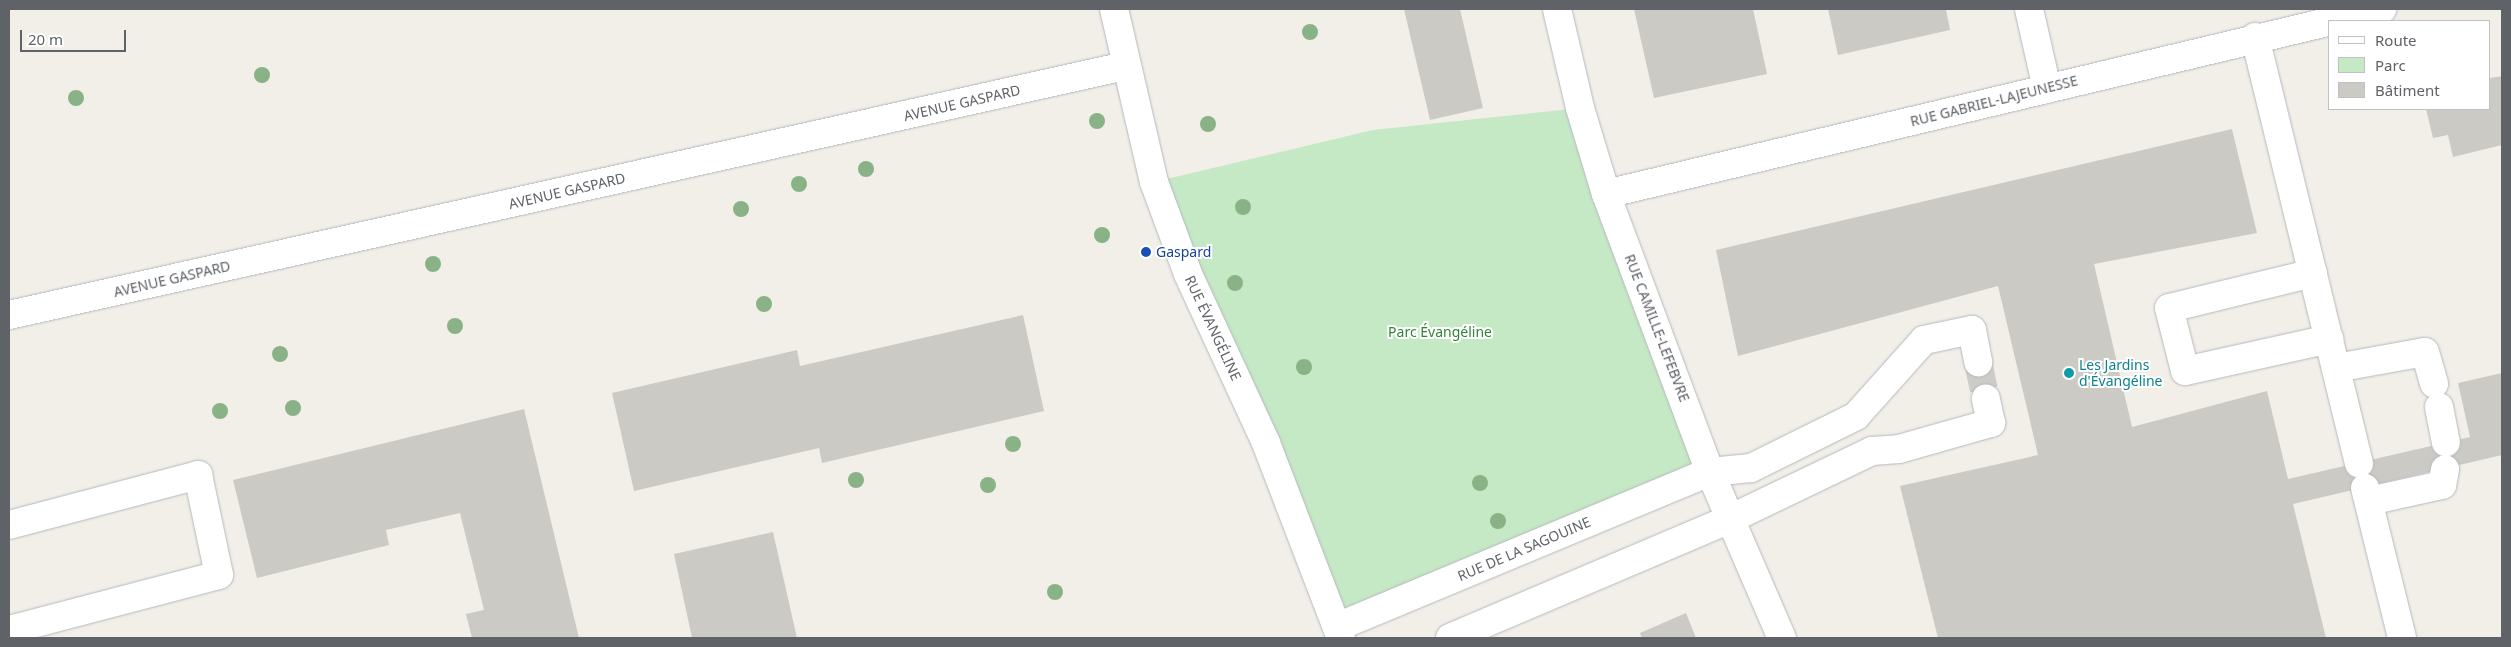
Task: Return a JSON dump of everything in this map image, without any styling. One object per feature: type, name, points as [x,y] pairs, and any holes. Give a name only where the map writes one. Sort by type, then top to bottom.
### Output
[{"type":"street","name":"RUE ÉVANGÉLINE","points":[[1114,9],[1125,66],[1154,182],[1188,274],[1266,444],[1339,633]]},
{"type":"street","name":"RUE CAMILLE-LEFEBVRE","points":[[1556,9],[1580,108],[1606,194],[1710,472],[1782,638]]},
{"type":"street","points":[[2029,9],[2047,89]]},
{"type":"street","name":"RUE GABRIEL-LAJEUNESSE","points":[[2332,20],[2382,9]]},
{"type":"street","name":"RUE GABRIEL-LAJEUNESSE","points":[[1606,194],[2328,21]]},
{"type":"street","points":[[2255,37],[2402,638]]},
{"type":"street","name":"AVENUE GASPARD","points":[[9,315],[1125,66]]},
{"type":"street","points":[[2313,273],[2169,308],[2185,370],[2328,339]]},
{"type":"street","points":[[1872,451],[1856,416],[1924,340],[1972,330],[1978,362]]},
{"type":"street","points":[[2336,368],[2425,352],[2436,395],[2446,456],[2442,485],[2365,484]]},
{"type":"street","points":[[1450,638],[1730,520],[1872,451],[1899,449],[1991,423],[1986,399]]},
{"type":"street","name":"RUE DE LA SAGOUINE","points":[[1339,633],[1710,472],[1751,468],[1856,416]]},
{"type":"street","points":[[9,525],[198,475],[218,576],[9,630]]},
{"type":"green space","name":"Parc Évangéline","points":[[1580,108],[1710,472],[1337,627],[1154,182],[1373,130]]},
{"type":"building","points":[[1404,9],[1460,9],[1483,108],[1430,120]]},
{"type":"building","points":[[1634,9],[1753,9],[1767,74],[1654,98]]},
{"type":"building","points":[[1828,9],[1946,9],[1950,30],[1838,55]]},
{"type":"building","points":[[2502,76],[2502,145],[2453,157],[2448,135],[2433,138],[2426,110],[2491,110],[2491,78]]},
{"type":"building","name":"Les Jardins d'Évangéline","points":[[2232,129],[2257,233],[2094,264],[2132,427],[2267,391],[2288,479],[2470,437],[2458,383],[2502,373],[2502,455],[2293,504],[2326,638],[1938,638],[1900,486],[2038,455],[1998,286],[1738,356],[1716,250]]},
{"type":"building","points":[[1023,315],[1044,411],[822,463],[819,448],[634,491],[612,393],[797,350],[800,366]]},
{"type":"building","points":[[524,409],[579,638],[472,638],[466,614],[484,610],[460,513],[386,530],[389,545],[257,578],[233,480]]},
{"type":"building","points":[[773,532],[797,638],[692,638],[674,554]]},
{"type":"building","points":[[1686,613],[1696,638],[1642,638],[1640,633]]},
{"type":"tunnel","points":[[1978,362],[1986,399]]},
{"type":"place","name":"Gaspard","points":[[1146,252]]},
{"type":"place","name":"Les Jardins d'Évangéline","points":[[2069,373]]}]
